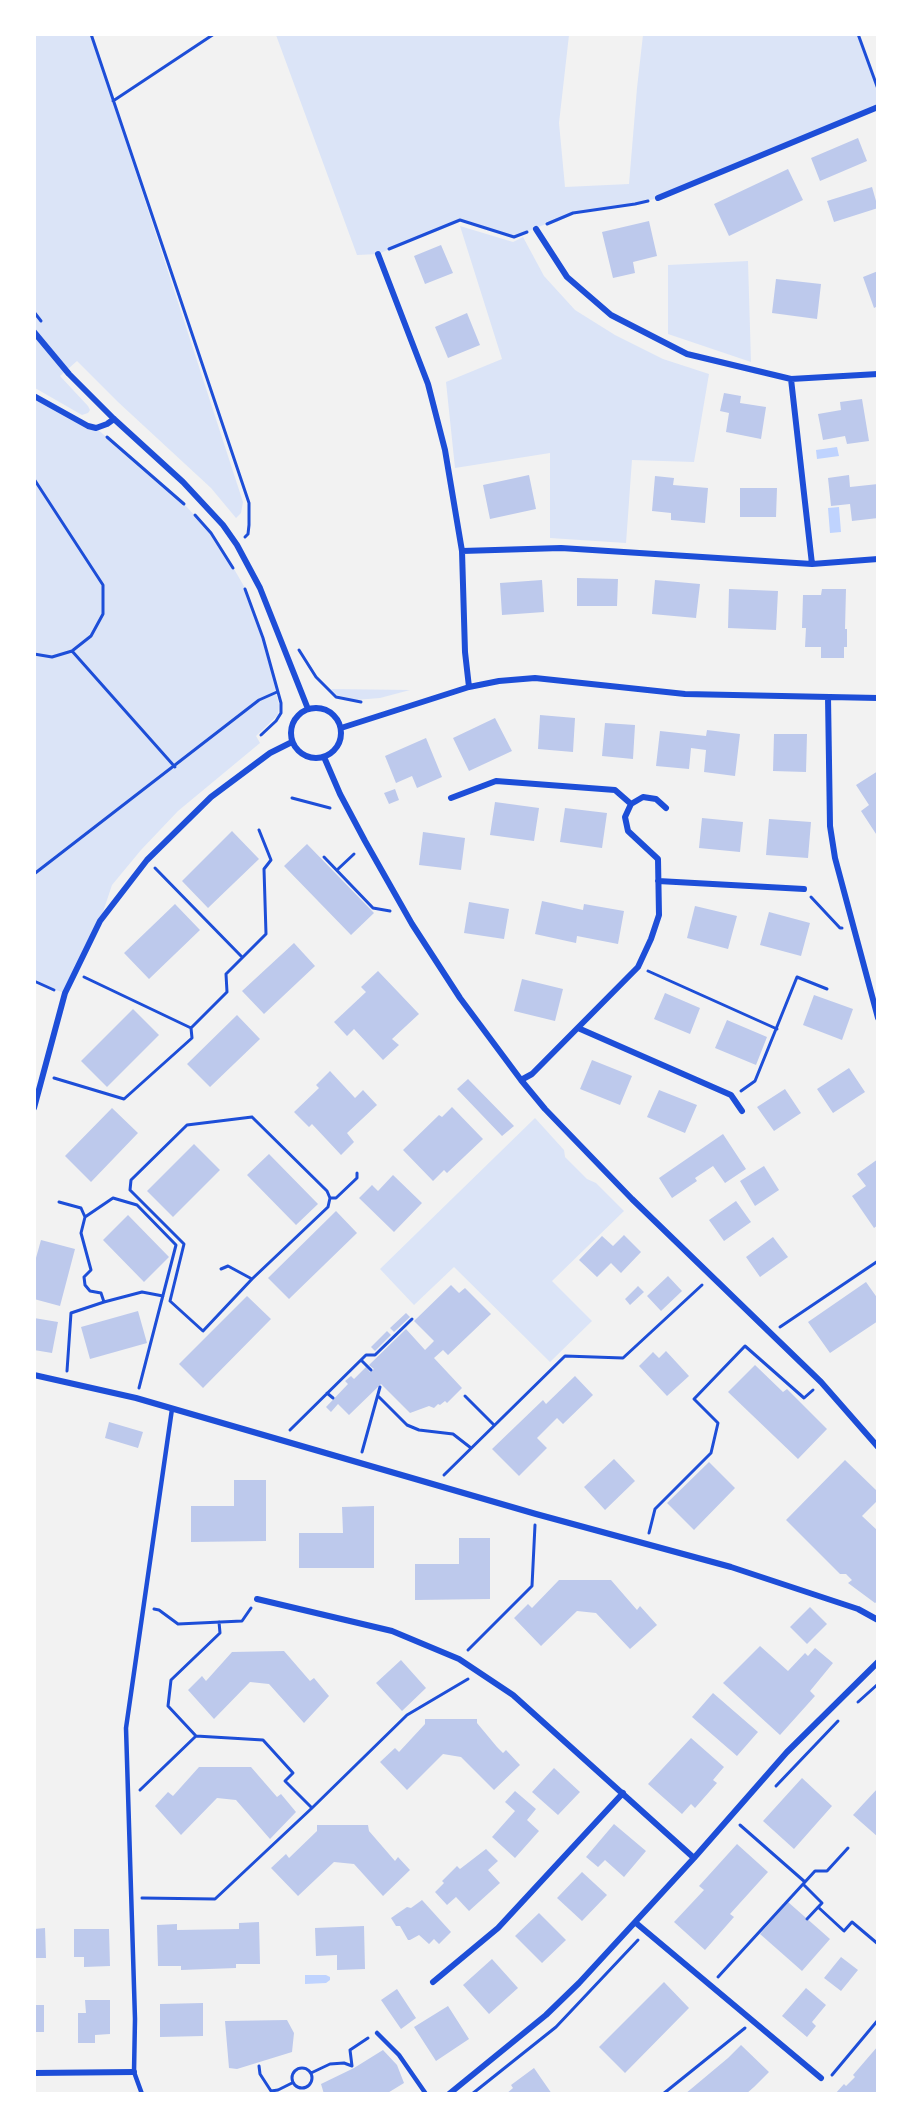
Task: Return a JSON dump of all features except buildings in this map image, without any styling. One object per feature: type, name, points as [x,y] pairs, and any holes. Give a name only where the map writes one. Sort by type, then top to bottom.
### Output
[{"type":"street","points":[[658,198],[878,107]]},
{"type":"street","points":[[536,229],[567,277],[611,315],[687,354],[791,380],[878,374]]},
{"type":"street","points":[[378,254],[428,384],[445,450],[462,551],[468,687]]},
{"type":"street","points":[[34,332],[69,374],[183,482],[223,525],[237,545],[260,588],[308,709]]},
{"type":"street","points":[[791,380],[812,564]]},
{"type":"street","points":[[34,396],[59,412],[88,426],[96,428],[114,419]]},
{"type":"street","points":[[462,551],[561,548],[812,564],[878,559]]},
{"type":"street","points":[[341,728],[468,687],[498,681],[535,678],[685,694],[878,698]]},
{"type":"street","points":[[828,697],[830,826],[835,858],[878,1018]]},
{"type":"street","points":[[317,708],[333,713],[341,728],[338,746],[324,757],[316,759],[302,754],[292,742],[293,722],[299,714],[308,709],[317,708]]},
{"type":"street","points":[[34,1108],[65,993],[100,921],[147,860],[211,797],[270,753],[292,742]]},
{"type":"street","points":[[324,757],[340,794],[412,924],[460,998],[521,1080],[545,1109],[624,1191],[821,1382],[878,1447]]},
{"type":"street","points":[[451,798],[496,781],[615,790],[631,804]]},
{"type":"street","points":[[521,1080],[532,1074],[638,967],[659,915],[658,859],[633,836],[625,824],[625,817],[631,804],[643,797],[662,802],[666,808]]},
{"type":"street","points":[[658,881],[804,889]]},
{"type":"street","points":[[578,1028],[731,1095],[742,1111]]},
{"type":"street","points":[[34,1375],[136,1398],[536,1514],[731,1567],[858,1609],[878,1620]]},
{"type":"street","points":[[257,1599],[392,1631],[459,1659],[513,1695],[694,1858]]},
{"type":"street","points":[[450,2094],[546,2015],[636,1923],[787,1752],[878,1662]]},
{"type":"street","points":[[433,1982],[498,1928],[623,1793]]},
{"type":"street","points":[[636,1923],[821,2078]]},
{"type":"street","points":[[34,2073],[134,2072]]},
{"type":"lane","points":[[141,2094],[134,2072],[135,2019],[126,1728],[172,1408]]},
{"type":"lane","points":[[377,2033],[399,2055],[426,2094]]},
{"type":"path","points":[[91,34],[249,503],[248,534],[237,545]]},
{"type":"path","points":[[113,101],[213,34]]},
{"type":"path","points":[[858,34],[878,89]]},
{"type":"path","points":[[378,254],[460,220],[514,237],[573,213],[635,204],[658,198]]},
{"type":"path","points":[[96,428],[184,504],[211,533],[235,572]]},
{"type":"path","points":[[34,479],[103,585],[103,614],[91,636],[72,651],[52,657],[34,654]]},
{"type":"path","points":[[245,588],[263,638],[278,691],[281,713],[261,735]]},
{"type":"path","points":[[72,651],[175,767]]},
{"type":"path","points":[[34,874],[259,700],[278,691]]},
{"type":"path","points":[[292,798],[330,808]]},
{"type":"path","points":[[191,1028],[227,992],[226,974],[266,934],[264,869],[271,860],[260,830]]},
{"type":"path","points":[[337,870],[354,854]]},
{"type":"path","points":[[324,857],[373,908],[391,911]]},
{"type":"path","points":[[147,860],[242,957]]},
{"type":"path","points":[[804,889],[840,928],[853,927]]},
{"type":"path","points":[[638,967],[777,1029]]},
{"type":"path","points":[[74,972],[191,1028]]},
{"type":"path","points":[[731,1095],[755,1082],[797,976],[827,989]]},
{"type":"path","points":[[34,981],[65,993]]},
{"type":"path","points":[[44,1075],[123,1099],[192,1038],[191,1028]]},
{"type":"path","points":[[252,1117],[327,1191],[330,1198],[328,1207],[252,1279],[203,1331],[170,1301],[184,1244],[130,1190],[131,1180],[187,1125],[252,1117]]},
{"type":"path","points":[[330,1198],[336,1198],[357,1178],[357,1173]]},
{"type":"path","points":[[85,1216],[113,1198],[137,1205],[176,1245],[136,1398]]},
{"type":"path","points":[[59,1202],[81,1208],[85,1216],[81,1233],[92,1269],[84,1276],[85,1285],[90,1291],[100,1293],[105,1302]]},
{"type":"path","points":[[778,1329],[878,1261]]},
{"type":"path","points":[[221,1269],[228,1266],[252,1279]]},
{"type":"path","points":[[434,1485],[565,1356],[623,1358],[711,1276]]},
{"type":"path","points":[[66,1381],[71,1313],[142,1292],[163,1296]]},
{"type":"path","points":[[280,1440],[366,1355],[375,1355],[412,1319]]},
{"type":"path","points":[[646,1544],[655,1509],[711,1453],[718,1423],[694,1399],[745,1346],[804,1398],[821,1382]]},
{"type":"path","points":[[361,1360],[371,1370]]},
{"type":"path","points":[[359,1462],[380,1387]]},
{"type":"path","points":[[327,1393],[333,1398]]},
{"type":"path","points":[[378,1396],[407,1425],[419,1430],[453,1434],[471,1448]]},
{"type":"path","points":[[465,1396],[494,1425]]},
{"type":"path","points":[[459,1659],[532,1586],[536,1514]]},
{"type":"path","points":[[144,1608],[159,1610],[178,1624],[242,1621],[257,1599]]},
{"type":"path","points":[[219,1622],[220,1633],[171,1680],[168,1706],[196,1736],[263,1740],[293,1773],[285,1781],[312,1808]]},
{"type":"path","points":[[131,1898],[214,1899],[407,1715],[480,1672]]},
{"type":"path","points":[[128,1802],[196,1736]]},
{"type":"path","points":[[740,1825],[804,1883],[822,1903],[807,1919]]},
{"type":"path","points":[[711,1985],[815,1871],[827,1870],[848,1848]]},
{"type":"path","points":[[818,1907],[844,1931],[852,1922],[878,1944]]},
{"type":"path","points":[[830,2077],[878,2020]]},
{"type":"path","points":[[663,2094],[753,2021]]},
{"type":"path","points":[[311,2073],[330,2064],[344,2062],[352,2066],[350,2050],[377,2033]]},
{"type":"path","points":[[260,2066],[260,2074],[271,2091],[292,2083]]},
{"type":"path","points":[[299,2068],[306,2068],[311,2073],[311,2082],[307,2086],[301,2089],[292,2083],[293,2072],[299,2068]]},
{"type":"path","points":[[307,2086],[308,2094]]},
{"type":"shaded area","points":[[34,35],[91,35],[243,502],[241,513],[236,518],[211,488],[77,361],[60,376],[88,406],[90,410],[88,413],[82,415],[35,388]]},
{"type":"shaded area","points":[[276,35],[569,35],[559,123],[565,187],[629,184],[643,35],[858,35],[877,89],[877,107],[658,198],[635,204],[573,213],[514,237],[460,220],[378,254],[357,255]]},
{"type":"shaded area","points":[[460,226],[513,242],[523,237],[544,276],[575,310],[615,335],[663,359],[709,374],[694,462],[632,460],[626,543],[550,538],[550,453],[455,468],[446,382],[502,359]]},
{"type":"shaded area","points":[[748,261],[751,362],[668,334],[668,265]]},
{"type":"shaded area","points":[[34,396],[96,428],[184,504],[211,533],[245,588],[263,638],[279,705],[278,715],[256,736],[260,743],[178,811],[112,885],[100,921],[65,993],[34,981]]},
{"type":"shaded area","points":[[331,689],[410,690],[380,698],[355,700],[337,695]]},
{"type":"shaded area","points":[[535,1118],[564,1150],[565,1157],[624,1211],[552,1281],[592,1321],[550,1362],[454,1267],[414,1305],[380,1269]]},
{"type":"water","points":[[837,447],[839,456],[817,459],[816,450]]},
{"type":"water","points":[[839,507],[841,532],[830,533],[828,508]]},
{"type":"water","points":[[305,1975],[326,1975],[330,1977],[330,1980],[326,1983],[305,1984]]}]
